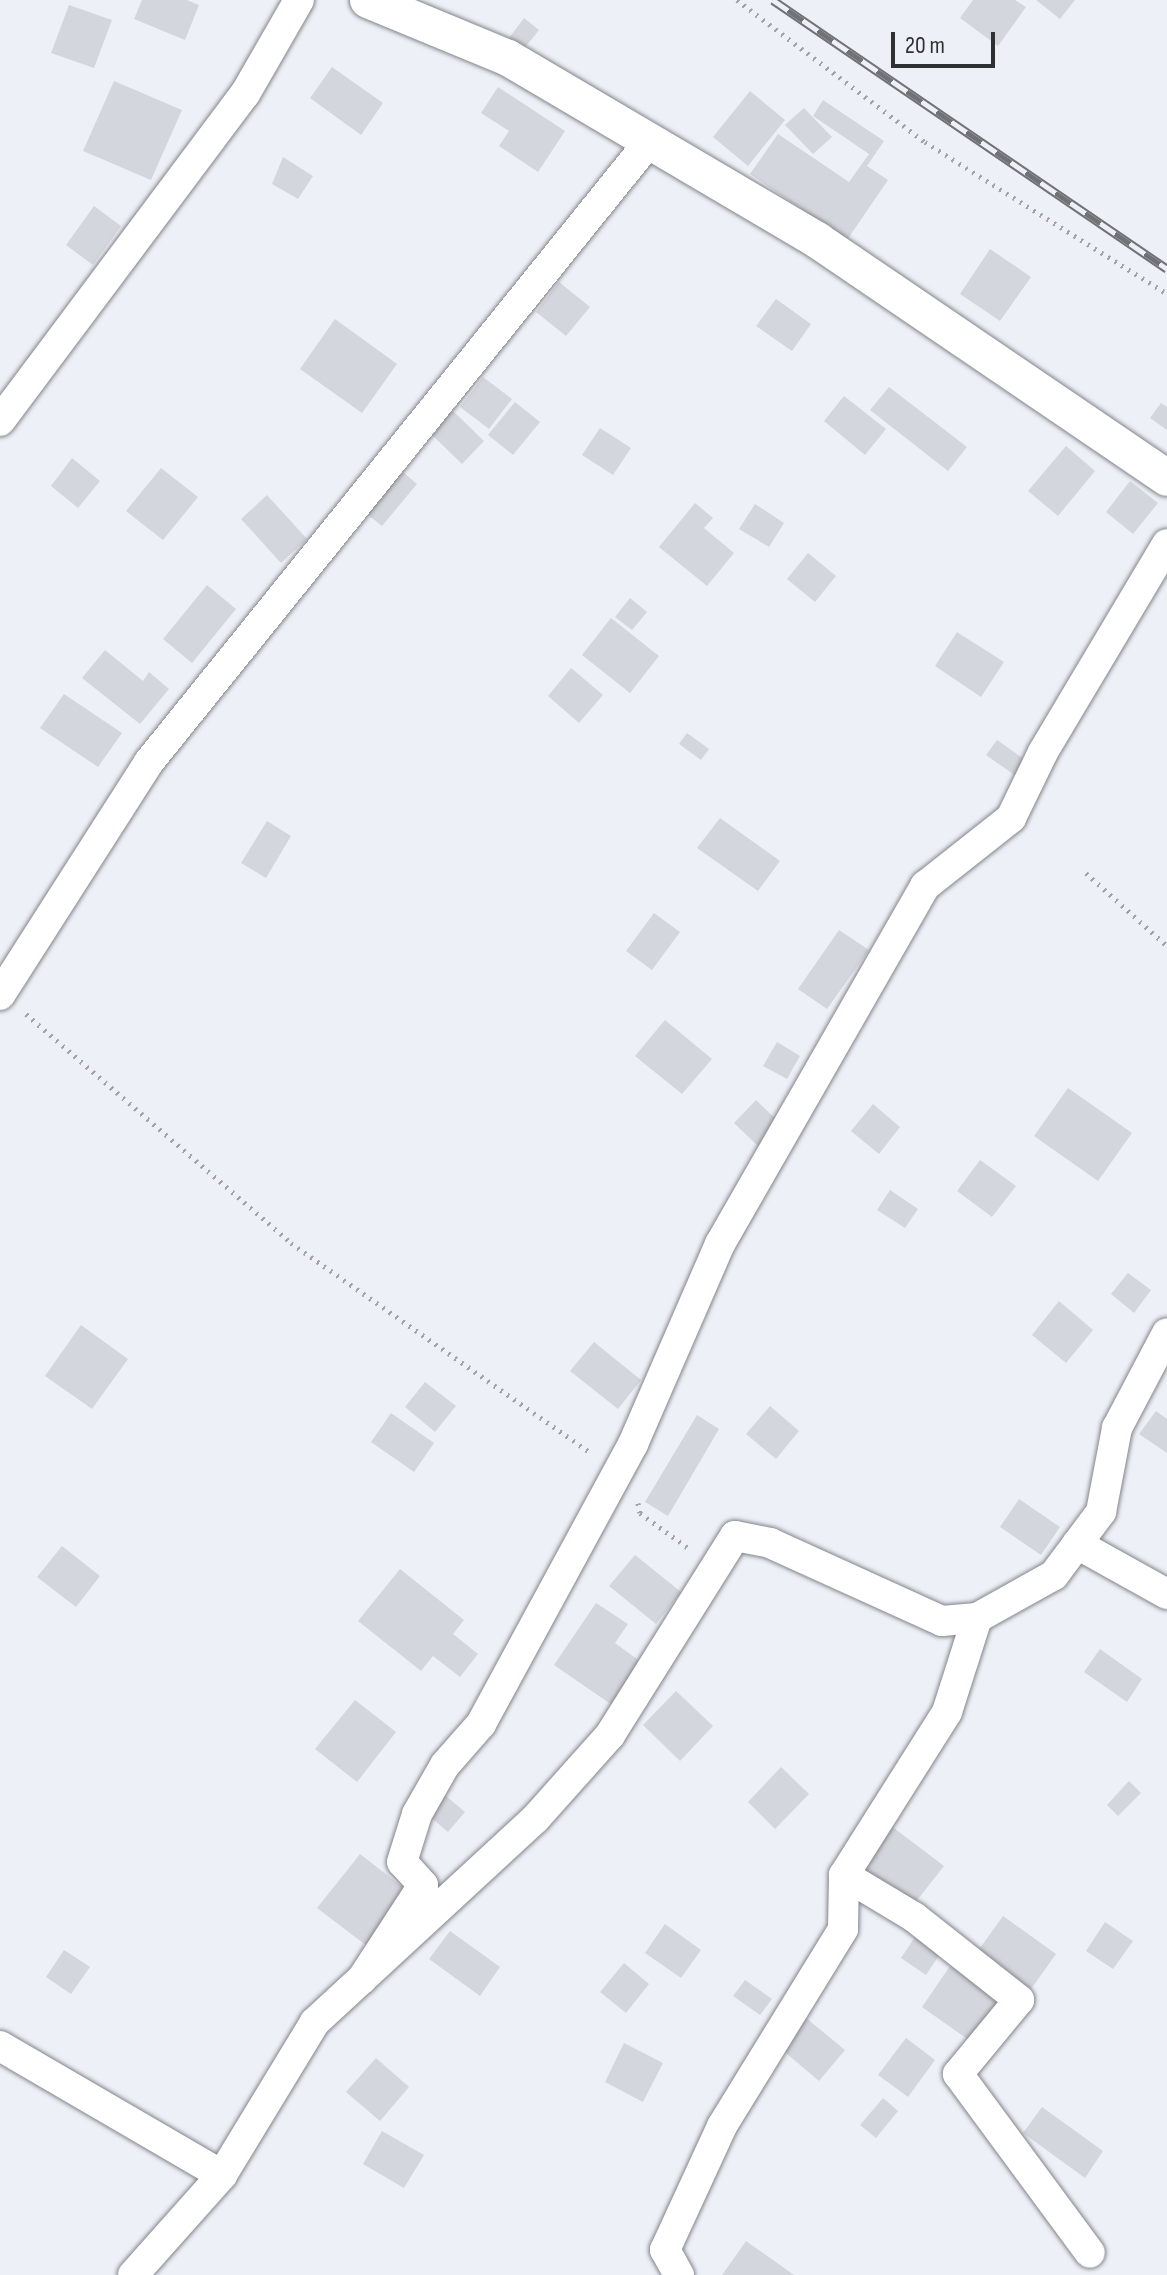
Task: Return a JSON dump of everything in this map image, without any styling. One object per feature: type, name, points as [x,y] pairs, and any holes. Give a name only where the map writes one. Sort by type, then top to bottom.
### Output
[{"type":"street","points":[[0,421],[245,94],[299,0]]},
{"type":"street","points":[[368,0],[508,58],[817,240],[1167,478]]},
{"type":"street","points":[[0,994],[149,762],[649,142]]},
{"type":"street","points":[[362,1979],[423,1885],[402,1862],[417,1814],[445,1765],[481,1724],[617,1472],[720,1244],[925,886],[1011,818],[1043,752],[1167,544]]},
{"type":"street","points":[[133,2275],[222,2175],[315,2022],[535,1819],[610,1735],[735,1536],[758,1541],[942,1621],[977,1618],[1054,1575],[1101,1512],[1117,1428],[1167,1333]]},
{"type":"street","points":[[1077,1544],[1167,1594]]},
{"type":"street","points":[[679,2275],[665,2250],[722,2126],[843,1929],[844,1875],[947,1712],[977,1618]]},
{"type":"street","points":[[844,1875],[914,1917],[1019,2000],[958,2074],[1090,2253]]},
{"type":"street","points":[[0,2046],[222,2175]]},
{"type":"path","points":[[737,0],[925,142],[1167,294]]},
{"type":"path","points":[[1086,873],[1167,946]]},
{"type":"path","points":[[0,994],[291,1243],[632,1483],[640,1513],[715,1567]]},
{"type":"building","points":[[142,0],[187,0],[199,5],[185,40],[134,19]]},
{"type":"building","points":[[973,0],[1015,0],[1026,7],[998,46],[960,18]]},
{"type":"building","points":[[1036,0],[1075,0],[1060,19]]},
{"type":"building","points":[[69,5],[112,20],[94,68],[51,53]]},
{"type":"building","points":[[524,18],[539,30],[523,50],[509,38]]},
{"type":"building","points":[[332,67],[383,103],[361,135],[310,98]]},
{"type":"building","points":[[114,81],[182,110],[151,180],[83,151]]},
{"type":"building","points":[[498,87],[565,131],[538,172],[499,146],[509,131],[481,113]]},
{"type":"building","points":[[750,91],[785,120],[748,166],[713,137]]},
{"type":"building","points":[[823,100],[884,141],[867,166],[888,180],[847,240],[750,174],[778,134],[849,182],[869,154],[813,116]]},
{"type":"building","points":[[804,108],[832,137],[813,154],[785,125]]},
{"type":"building","points":[[283,157],[313,176],[298,199],[272,184]]},
{"type":"building","points":[[94,206],[121,226],[93,265],[66,245]]},
{"type":"building","points":[[990,249],[1031,277],[1000,321],[960,294]]},
{"type":"building","points":[[559,282],[590,307],[566,336],[536,312]]},
{"type":"building","points":[[776,299],[811,324],[792,351],[756,326]]},
{"type":"building","points":[[335,319],[397,364],[362,413],[300,369]]},
{"type":"building","points":[[483,377],[512,399],[489,429],[460,407]]},
{"type":"building","points":[[889,387],[967,447],[948,471],[870,410]]},
{"type":"building","points":[[844,396],[886,429],[865,455],[824,421]]},
{"type":"building","points":[[515,402],[540,422],[513,455],[488,435]]},
{"type":"building","points":[[1161,403],[1167,407],[1167,430],[1150,418]]},
{"type":"building","points":[[452,410],[484,441],[462,464],[430,433]]},
{"type":"building","points":[[600,428],[631,448],[613,475],[582,455]]},
{"type":"building","points":[[1066,446],[1095,471],[1058,516],[1028,491]]},
{"type":"building","points":[[72,458],[100,481],[78,508],[51,486]]},
{"type":"building","points":[[397,467],[417,484],[382,526],[362,510]]},
{"type":"building","points":[[161,468],[198,497],[163,540],[126,511]]},
{"type":"building","points":[[1130,481],[1158,503],[1133,534],[1106,512]]},
{"type":"building","points":[[267,495],[307,539],[281,563],[241,519]]},
{"type":"building","points":[[695,503],[713,518],[704,528],[734,553],[707,586],[659,547]]},
{"type":"building","points":[[755,504],[784,523],[769,547],[739,529]]},
{"type":"building","points":[[808,553],[836,576],[815,602],[787,579]]},
{"type":"building","points":[[207,585],[236,609],[192,663],[163,639]]},
{"type":"building","points":[[630,598],[647,612],[632,630],[615,617]]},
{"type":"building","points":[[611,618],[659,656],[630,693],[582,655]]},
{"type":"building","points":[[957,632],[1004,662],[981,697],[935,666]]},
{"type":"building","points":[[105,650],[143,681],[149,672],[169,689],[140,724],[82,678]]},
{"type":"building","points":[[571,668],[603,695],[579,723],[548,696]]},
{"type":"building","points":[[64,694],[122,733],[98,767],[40,728]]},
{"type":"building","points":[[687,733],[709,749],[701,760],[679,744]]},
{"type":"building","points":[[997,740],[1031,764],[1020,779],[986,755]]},
{"type":"building","points":[[720,818],[780,861],[758,891],[697,848]]},
{"type":"building","points":[[267,821],[291,836],[266,878],[241,863]]},
{"type":"building","points":[[654,913],[680,932],[652,970],[626,951]]},
{"type":"building","points":[[839,930],[869,950],[827,1009],[798,989]]},
{"type":"building","points":[[665,1020],[712,1059],[682,1094],[635,1056]]},
{"type":"building","points":[[777,1042],[800,1056],[787,1079],[763,1066]]},
{"type":"building","points":[[1068,1088],[1132,1133],[1098,1181],[1034,1136]]},
{"type":"building","points":[[756,1100],[781,1124],[759,1147],[734,1123]]},
{"type":"building","points":[[873,1104],[900,1127],[879,1154],[851,1131]]},
{"type":"building","points":[[980,1160],[1016,1186],[992,1217],[957,1191]]},
{"type":"building","points":[[890,1190],[918,1209],[905,1228],[877,1210]]},
{"type":"building","points":[[1128,1273],[1151,1290],[1134,1313],[1111,1294]]},
{"type":"building","points":[[1059,1301],[1093,1330],[1066,1363],[1032,1335]]},
{"type":"building","points":[[81,1325],[128,1359],[92,1409],[45,1376]]},
{"type":"building","points":[[594,1342],[641,1380],[618,1409],[570,1371]]},
{"type":"building","points":[[425,1382],[456,1406],[435,1432],[405,1407]]},
{"type":"building","points":[[770,1406],[799,1431],[776,1459],[746,1434]]},
{"type":"building","points":[[1156,1411],[1167,1419],[1167,1453],[1139,1434]]},
{"type":"building","points":[[391,1413],[434,1443],[414,1472],[371,1442]]},
{"type":"building","points":[[697,1415],[719,1429],[668,1516],[645,1502]]},
{"type":"building","points":[[1019,1499],[1060,1527],[1041,1555],[1000,1527]]},
{"type":"building","points":[[62,1546],[100,1576],[76,1607],[37,1577]]},
{"type":"building","points":[[635,1555],[681,1592],[656,1624],[609,1586]]},
{"type":"building","points":[[400,1569],[464,1620],[453,1634],[478,1654],[460,1677],[433,1656],[421,1671],[358,1621]]},
{"type":"building","points":[[596,1603],[628,1624],[615,1643],[641,1662],[612,1705],[554,1665]]},
{"type":"building","points":[[1100,1649],[1142,1679],[1127,1702],[1084,1672]]},
{"type":"building","points":[[676,1691],[713,1726],[680,1761],[643,1725]]},
{"type":"building","points":[[355,1700],[396,1732],[357,1782],[315,1749]]},
{"type":"building","points":[[781,1767],[809,1794],[775,1829],[748,1802]]},
{"type":"building","points":[[1129,1781],[1141,1793],[1118,1816],[1107,1805]]},
{"type":"building","points":[[439,1790],[465,1812],[448,1832],[422,1810]]},
{"type":"building","points":[[886,1822],[944,1866],[911,1908],[854,1865]]},
{"type":"building","points":[[360,1854],[409,1892],[367,1946],[317,1908]]},
{"type":"building","points":[[1003,1916],[1056,1954],[1031,1989],[978,1951]]},
{"type":"building","points":[[1105,1922],[1133,1941],[1113,1969],[1086,1951]]},
{"type":"building","points":[[665,1924],[701,1950],[681,1978],[645,1953]]},
{"type":"building","points":[[450,1931],[500,1967],[480,1996],[429,1959]]},
{"type":"building","points":[[919,1931],[944,1948],[926,1975],[901,1958]]},
{"type":"building","points":[[64,1950],[90,1967],[71,1994],[46,1977]]},
{"type":"building","points":[[624,1963],[649,1984],[626,2013],[600,1992]]},
{"type":"building","points":[[950,1966],[1002,2002],[973,2043],[922,2007]]},
{"type":"building","points":[[745,1980],[772,1999],[760,2015],[733,1996]]},
{"type":"building","points":[[800,2013],[845,2050],[819,2081],[774,2043]]},
{"type":"building","points":[[906,2038],[935,2060],[908,2097],[878,2075]]},
{"type":"building","points":[[624,2043],[663,2063],[643,2102],[605,2082]]},
{"type":"building","points":[[376,2058],[409,2087],[380,2121],[346,2092]]},
{"type":"building","points":[[883,2098],[898,2111],[876,2138],[860,2125]]},
{"type":"building","points":[[1042,2107],[1103,2151],[1085,2178],[1023,2133]]},
{"type":"building","points":[[382,2131],[424,2155],[404,2188],[363,2164]]},
{"type":"building","points":[[746,2241],[794,2275],[722,2275]]},
{"type":"railway","points":[[773,0],[1167,269]]}]
